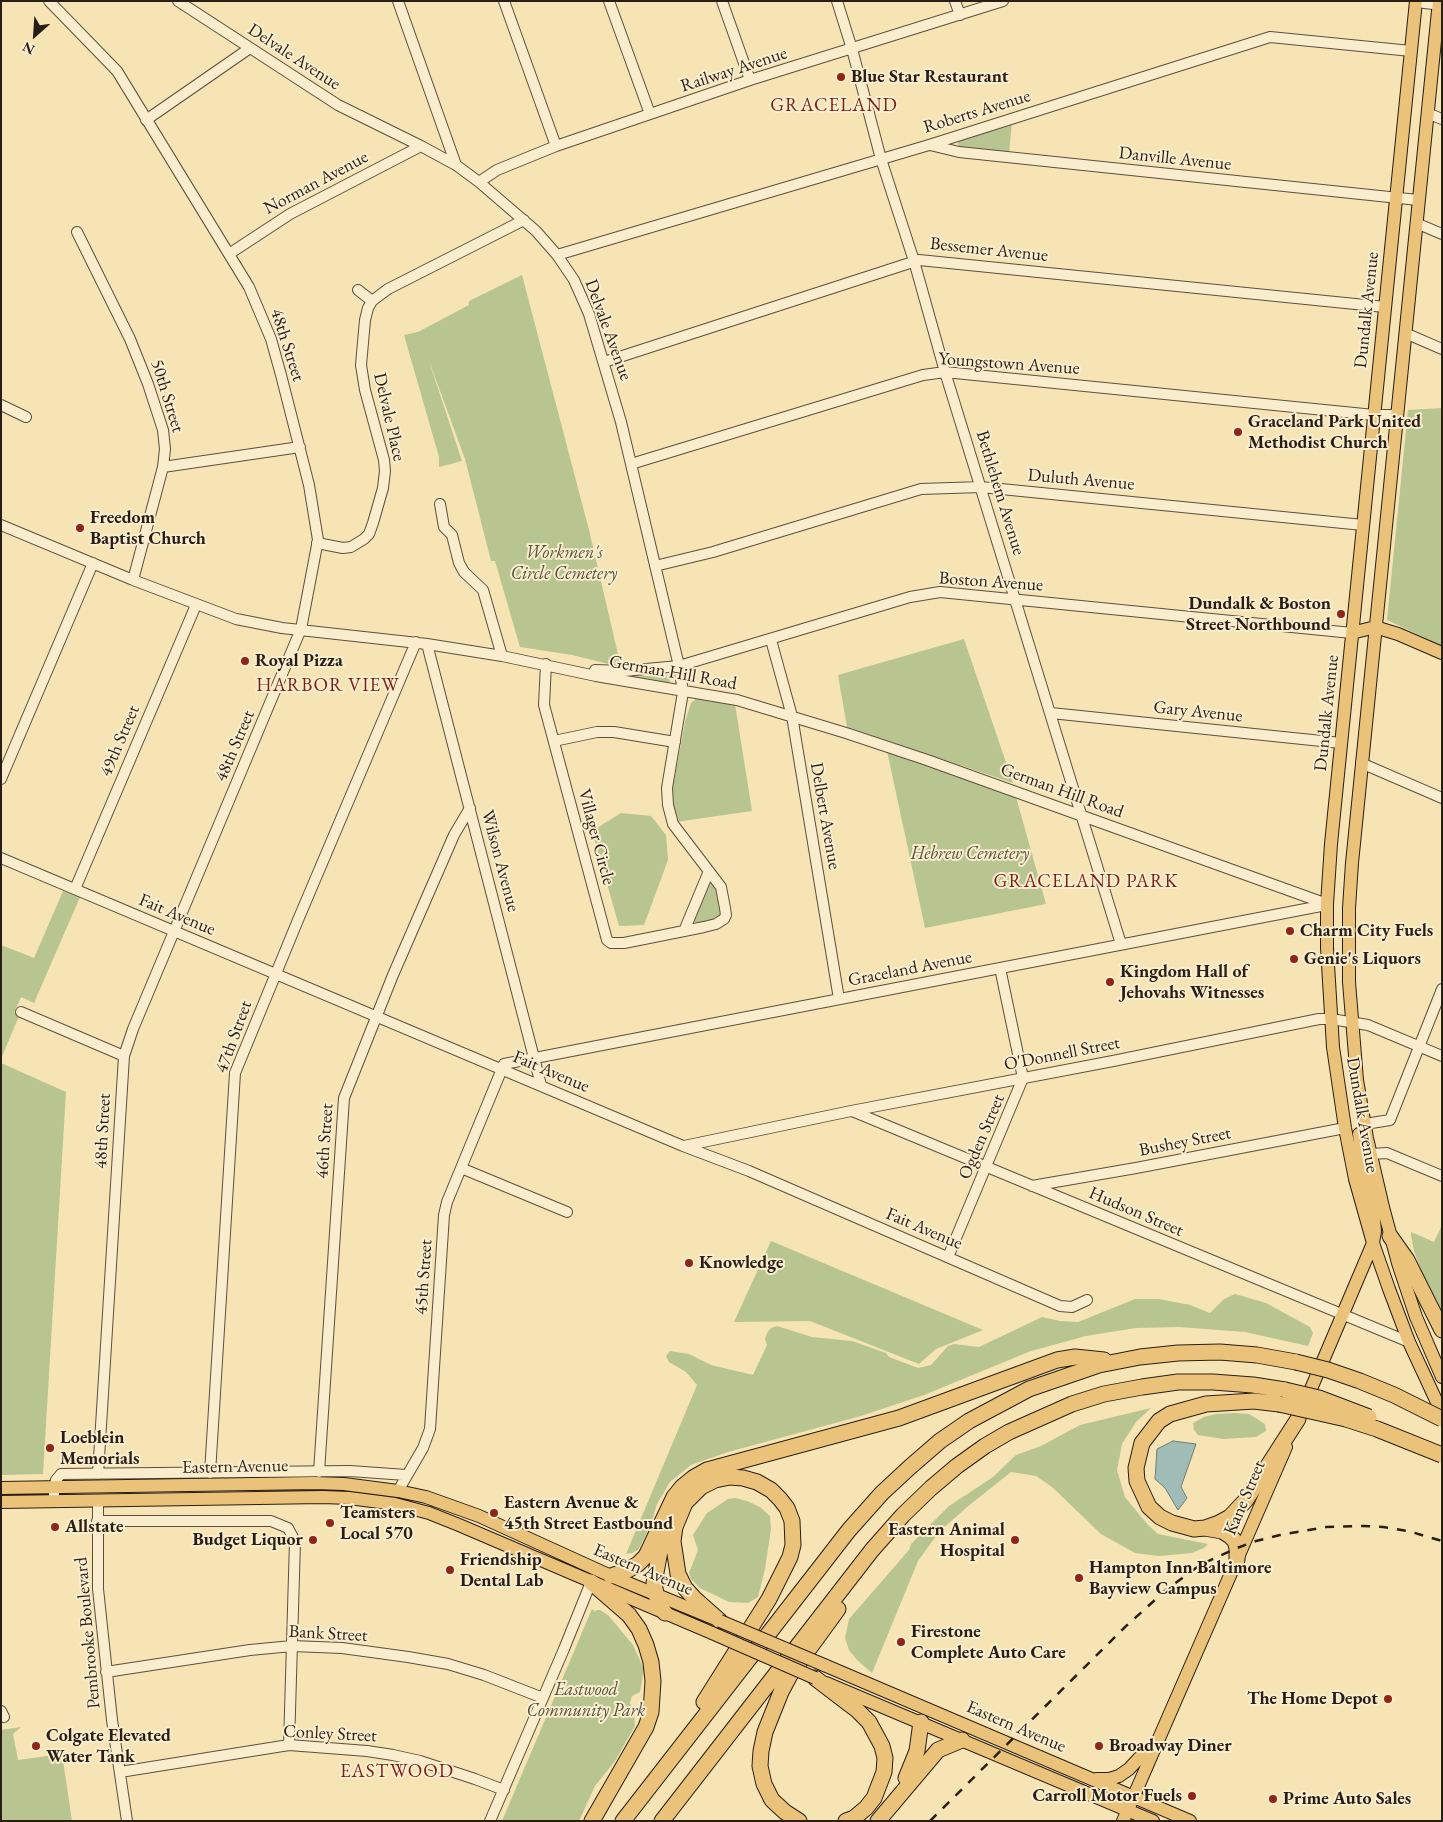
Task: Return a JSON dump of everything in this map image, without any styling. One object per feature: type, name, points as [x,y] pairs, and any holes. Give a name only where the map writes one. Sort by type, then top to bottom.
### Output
[{"type":"highway","points":[[1390,1236],[1407,1260],[1442,1330]]},
{"type":"highway","points":[[623,1821],[849,1530],[882,1493],[940,1441],[969,1421],[1029,1388],[1099,1365],[1120,1362],[1140,1356],[1220,1352],[1258,1355],[1328,1370],[1394,1395],[1442,1419]]},
{"type":"highway","points":[[611,1576],[628,1570],[646,1556],[674,1497],[693,1478],[707,1470],[899,1418],[1057,1360],[1075,1357],[1120,1362]]},
{"type":"highway","points":[[662,1821],[872,1550],[903,1515],[931,1488],[978,1451],[1009,1432],[1072,1404],[1104,1394],[1142,1387],[1178,1382],[1253,1385],[1282,1397]]},
{"type":"highway","points":[[1237,1560],[1235,1541],[1230,1536],[1222,1530],[1194,1529],[1172,1523],[1160,1517],[1149,1507],[1137,1481],[1136,1468],[1142,1443],[1158,1422],[1170,1414],[1206,1404],[1282,1397],[1319,1398],[1380,1422],[1442,1454]]},
{"type":"highway","points":[[1205,1528],[1219,1523],[1238,1510],[1298,1419]]},
{"type":"highway","points":[[654,1781],[757,1619],[790,1557],[793,1533],[792,1521],[787,1508],[771,1490],[757,1482],[743,1478],[730,1477],[715,1480],[701,1487],[685,1503],[675,1527],[673,1542],[678,1574],[685,1588],[716,1627]]},
{"type":"highway","points":[[799,1821],[772,1800],[764,1784],[760,1766],[761,1751],[772,1711],[790,1675],[878,1555],[931,1488]]},
{"type":"highway","points":[[665,1614],[658,1604],[654,1583],[668,1509]]},
{"type":"highway","points":[[591,1582],[629,1615],[639,1629],[651,1662],[653,1680],[651,1712],[646,1727],[592,1821]]},
{"type":"highway","points":[[815,1678],[857,1710],[869,1722],[882,1746],[885,1758],[884,1772],[874,1798],[854,1818],[846,1821]]},
{"type":"highway","points":[[896,1800],[917,1751],[921,1722]]},
{"type":"highway","points":[[878,1821],[938,1750],[962,1740]]},
{"type":"main road","name":"Dundalk Avenue","points":[[1416,2],[1341,743],[1327,904],[1327,948],[1331,1019],[1345,1128],[1355,1179],[1373,1243],[1409,1342],[1442,1413]]},
{"type":"main road","name":"Dundalk Avenue","points":[[1440,4],[1427,113],[1361,763],[1349,908],[1349,982],[1357,1080],[1371,1154],[1390,1236],[1416,1317],[1442,1376]]},
{"type":"main road","points":[[1374,631],[1442,661]]},
{"type":"main road","points":[[1352,633],[1374,631],[1398,634],[1442,653]]},
{"type":"main road","points":[[1357,1080],[1352,1097],[1362,1158],[1374,1207],[1375,1231],[1373,1243]]},
{"type":"main road","name":"Kane Street","points":[[1126,1815],[1373,1243]]},
{"type":"main road","points":[[98,1480],[98,1501]]},
{"type":"main road","name":"Eastern Avenue","points":[[1,1488],[54,1487],[98,1480],[314,1483],[370,1487],[426,1497],[479,1516],[655,1595],[815,1678],[962,1740],[1126,1815],[1153,1821]]},
{"type":"main road","points":[[324,1497],[346,1493],[391,1497],[398,1491]]},
{"type":"main road","name":"Eastern Avenue","points":[[1,1502],[324,1497],[365,1499],[405,1506],[459,1525],[665,1614],[716,1627],[824,1665],[1190,1821]]},
{"type":"main road","points":[[405,1506],[412,1500],[447,1510],[455,1508]]},
{"type":"main road","points":[[921,1722],[926,1708]]},
{"type":"main road","points":[[1092,1779],[1119,1776],[1129,1770],[1141,1756],[1157,1744]]},
{"type":"street","name":"48th Street","points":[[48,1],[117,71],[249,287],[272,339],[300,447],[315,517],[317,543],[301,629],[133,1030],[124,1056],[98,1480]]},
{"type":"street","name":"Delvale Avenue","points":[[178,1],[338,105],[456,165],[524,220],[556,255],[574,280],[583,300],[604,362],[621,422],[679,666],[683,692]]},
{"type":"street","points":[[398,1],[456,165]]},
{"type":"street","points":[[504,1],[556,146]]},
{"type":"street","points":[[609,1],[650,114]]},
{"type":"street","points":[[722,1],[750,80]]},
{"type":"street","name":"Bethlehem Avenue","points":[[837,1],[881,159],[1121,944]]},
{"type":"street","points":[[955,1],[960,15]]},
{"type":"street","name":"Railway Avenue","points":[[479,182],[491,173],[556,146],[750,80],[852,50],[1003,1]]},
{"type":"street","points":[[1416,2],[1440,4]]},
{"type":"street","name":"Roberts Avenue","points":[[556,255],[929,145],[1270,37],[1411,51]]},
{"type":"street","points":[[146,120],[250,48]]},
{"type":"street","points":[[1427,113],[1442,119]]},
{"type":"street","name":"Danville Avenue","points":[[929,145],[959,152],[1418,200]]},
{"type":"street","name":"Norman Avenue","points":[[229,254],[290,214],[421,146]]},
{"type":"street","points":[[358,290],[372,301],[388,290],[524,220]]},
{"type":"street","points":[[1416,223],[1442,234]]},
{"type":"street","name":"50th Street","points":[[77,232],[130,339],[148,384],[163,430],[165,450],[163,467],[133,580]]},
{"type":"street","name":"Bessemer Avenue","points":[[604,362],[919,260],[1385,307]]},
{"type":"street","name":"Delvale Place","points":[[317,543],[343,548],[351,547],[364,539],[374,523],[383,488],[384,460],[365,390],[361,364],[365,320],[372,301]]},
{"type":"street","points":[[1405,332],[1442,349]]},
{"type":"street","name":"Youngstown Avenue","points":[[631,464],[915,378],[946,372],[1374,415],[1396,415]]},
{"type":"street","points":[[1,405],[26,417]]},
{"type":"street","points":[[163,467],[300,447]]},
{"type":"street","name":"Duluth Avenue","points":[[655,566],[722,549],[921,489],[981,487],[1363,525]]},
{"type":"street","points":[[440,504],[444,527],[452,535],[459,563],[464,572],[482,590],[502,656]]},
{"type":"street","name":"German Hill Road","points":[[1,525],[133,580],[228,616],[251,622],[416,642],[546,664],[596,676],[683,692],[737,700],[927,760],[1327,904]]},
{"type":"street","points":[[1,779],[93,563]]},
{"type":"street","name":"Boston Avenue","points":[[546,664],[615,671],[679,666],[910,597],[953,593],[1352,633]]},
{"type":"street","name":"49th Street","points":[[75,889],[196,604]]},
{"type":"street","name":"Delbert Avenue","points":[[771,640],[792,716],[839,999]]},
{"type":"street","name":"47th Street","points":[[210,1473],[234,1081],[242,1054],[416,642]]},
{"type":"street","name":"Wilson Avenue","points":[[427,644],[542,1086]]},
{"type":"street","name":"Villager Circle","points":[[546,664],[544,706],[607,940],[611,943],[616,944],[716,924],[724,919],[726,915],[721,887],[680,834],[670,815],[667,788],[683,692]]},
{"type":"street","name":"Gary Avenue","points":[[1051,713],[1341,743]]},
{"type":"street","points":[[554,741],[597,732],[614,732],[675,742]]},
{"type":"street","points":[[1361,763],[1442,798]]},
{"type":"street","name":"46th Street","points":[[319,1472],[342,1109],[347,1088],[377,1016],[454,835],[470,808]]},
{"type":"street","name":"Fait Avenue","points":[[1,858],[684,1146],[749,1171],[1060,1306],[1072,1307],[1088,1300]]},
{"type":"street","points":[[684,931],[709,871]]},
{"type":"street","points":[[1299,894],[1302,910]]},
{"type":"street","name":"Graceland Avenue","points":[[502,1069],[504,1064],[534,1058],[1327,904]]},
{"type":"street","name":"Ogden Street","points":[[948,1257],[1023,1078],[1000,968]]},
{"type":"street","points":[[1365,1124],[1390,1120],[1442,989]]},
{"type":"street","points":[[21,1012],[124,1056]]},
{"type":"street","name":"O'Donnell Street","points":[[684,1146],[851,1110],[1113,1061],[1319,1019],[1368,1025],[1442,1056]]},
{"type":"street","name":"45th Street","points":[[398,1491],[422,1448],[430,1429],[444,1215],[451,1192],[502,1069]]},
{"type":"street","name":"Hudson Street","points":[[851,1110],[1409,1342]]},
{"type":"street","name":"Bushey Street","points":[[1032,1186],[1345,1128]]},
{"type":"street","points":[[1371,1154],[1386,1153],[1442,1176]]},
{"type":"street","points":[[461,1168],[567,1212]]},
{"type":"street","name":"Eastern Avenue","points":[[98,1480],[210,1473],[350,1471],[406,1475]]},
{"type":"street","points":[[54,1487],[54,1502]]},
{"type":"street","name":"Pembrooke Boulevard","points":[[98,1501],[98,1589],[106,1672],[127,1821]]},
{"type":"street","points":[[97,1521],[271,1521],[288,1528],[295,1541],[289,1745]]},
{"type":"street","points":[[490,1821],[544,1698],[591,1582]]},
{"type":"street","name":"Bank Street","points":[[106,1672],[216,1655],[292,1646],[342,1648],[448,1664],[484,1675],[544,1698]]},
{"type":"street","name":"Conley Street","points":[[120,1772],[289,1745],[393,1755],[429,1764],[504,1790]]},
{"type":"green space","points":[[1012,122],[1009,153],[958,146],[958,140]]},
{"type":"green space","name":"Workmen's Circle Cemetery","points":[[522,275],[589,530],[621,667],[572,655],[520,647],[495,561],[491,561],[465,459],[428,358],[462,461],[439,467],[439,457],[404,335],[418,332],[469,305],[469,301]]},
{"type":"green space","points":[[1442,408],[1442,646],[1387,620],[1408,410]]},
{"type":"green space","points":[[964,639],[1013,783],[847,727],[838,675]]},
{"type":"green space","points":[[669,675],[670,686],[624,677]]},
{"type":"green space","points":[[696,699],[735,704],[752,811],[676,822],[671,797],[685,722],[691,703]]},
{"type":"green space","name":"Hebrew Cemetery","points":[[887,751],[1016,797],[1046,904],[925,928]]},
{"type":"green space","points":[[621,813],[651,816],[666,835],[668,860],[644,925],[619,926],[592,831]]},
{"type":"green space","points":[[710,884],[715,887],[721,903],[721,914],[717,919],[699,923],[695,922],[693,918],[706,886]]},
{"type":"green space","points":[[63,891],[80,897],[34,1003],[21,997],[14,1013],[19,1016],[1,1059],[1,945],[34,958]]},
{"type":"green space","points":[[1,1063],[66,1092],[43,1474],[1,1475]]},
{"type":"green space","points":[[1442,1225],[1442,1315],[1424,1278],[1414,1251],[1411,1232],[1434,1242]]},
{"type":"green space","points":[[771,1241],[983,1330],[936,1349],[919,1364],[810,1321],[734,1322]]},
{"type":"green space","points":[[1235,1294],[1266,1303],[1310,1327],[1313,1333],[1308,1346],[1245,1332],[1179,1327],[1136,1328],[1086,1336],[1031,1351],[924,1395],[861,1416],[728,1452],[691,1465],[670,1482],[657,1504],[650,1527],[638,1550],[626,1554],[697,1385],[686,1372],[669,1362],[666,1356],[670,1351],[689,1354],[711,1365],[753,1375],[767,1345],[765,1339],[767,1333],[771,1328],[777,1326],[812,1337],[852,1341],[886,1353],[889,1357],[918,1368],[931,1365],[948,1346],[954,1344],[979,1347],[1042,1317],[1078,1322],[1135,1299],[1159,1299],[1190,1305],[1210,1313],[1224,1299]]},
{"type":"green space","points":[[1151,1408],[1136,1422],[1122,1444],[1117,1470],[1125,1497],[1158,1534],[1208,1544],[1204,1548],[1192,1553],[1159,1556],[1135,1553],[1101,1534],[1052,1487],[1036,1476],[1011,1472],[939,1532],[918,1561],[872,1673],[857,1660],[849,1650],[845,1638],[849,1619],[909,1550],[911,1544],[949,1506],[993,1477],[1016,1455],[1041,1446],[1080,1425]]},
{"type":"green space","points":[[1236,1413],[1249,1414],[1265,1424],[1266,1431],[1256,1437],[1223,1439],[1198,1435],[1194,1430],[1193,1423],[1204,1417]]},
{"type":"green space","points":[[735,1498],[760,1507],[770,1516],[771,1529],[765,1569],[758,1597],[748,1603],[729,1602],[700,1588],[691,1579],[689,1573],[698,1550],[693,1535],[707,1513],[728,1499]]},
{"type":"green space","name":"Eastwood Community Park","points":[[592,1609],[596,1612],[596,1610],[600,1610],[608,1615],[633,1645],[644,1669],[640,1692],[632,1696],[630,1703],[634,1714],[635,1726],[615,1761],[595,1786],[579,1821],[502,1821]]},
{"type":"green space","points":[[21,1727],[13,1734],[18,1760],[62,1754],[72,1821],[1,1821],[1,1730]]},
{"type":"water","points":[[1173,1441],[1196,1444],[1181,1487],[1187,1498],[1178,1510],[1165,1488],[1155,1479],[1157,1449]]},
{"type":"railway","points":[[930,1821],[1125,1627],[1166,1590],[1200,1565],[1256,1541],[1326,1527],[1383,1527],[1408,1531],[1442,1541]]},
{"type":"place","name":"Blue Star Restaurant","points":[[841,77]]},
{"type":"place","name":"Graceland Park United Methodist Church","points":[[1238,432]]},
{"type":"place","name":"Freedom Baptist Church","points":[[80,528]]},
{"type":"place","name":"Dundalk & Boston Street Northbound","points":[[1341,614]]},
{"type":"place","name":"Royal Pizza","points":[[245,661]]},
{"type":"place","name":"Charm City Fuels","points":[[1290,931]]},
{"type":"place","name":"Genie's Liquors","points":[[1294,959]]},
{"type":"place","name":"Kingdom Hall of Jehovahs Witnesses","points":[[1110,982]]},
{"type":"place","name":"Knowledge","points":[[689,1263]]},
{"type":"place","name":"Loeblein Memorials","points":[[50,1448]]},
{"type":"place","name":"Eastern Avenue & 45th Street Eastbound","points":[[494,1513]]},
{"type":"place","name":"Teamsters Local 570","points":[[330,1523]]},
{"type":"place","name":"Allstate","points":[[55,1527]]},
{"type":"place","name":"Budget Liquor","points":[[313,1540]]},
{"type":"place","name":"Eastern Animal Hospital","points":[[1015,1540]]},
{"type":"place","name":"Friendship Dental Lab","points":[[450,1570]]},
{"type":"place","name":"Hampton Inn Baltimore Bayview Campus","points":[[1079,1578]]},
{"type":"place","name":"Firestone Complete Auto Care","points":[[901,1642]]},
{"type":"place","name":"The Home Depot","points":[[1388,1699]]},
{"type":"place","name":"Colgate Elevated Water Tank","points":[[36,1746]]},
{"type":"place","name":"Broadway Diner","points":[[1099,1746]]},
{"type":"place","name":"Carroll Motor Fuels","points":[[1192,1796]]},
{"type":"place","name":"Prime Auto Sales","points":[[1273,1799]]},
{"type":"district","name":"GRACELAND","points":[[834,106]]},
{"type":"district","name":"HARBOR VIEW","points":[[328,686]]},
{"type":"district","name":"GRACELAND PARK","points":[[1086,882]]},
{"type":"district","name":"EASTWOOD","points":[[397,1772]]}]
